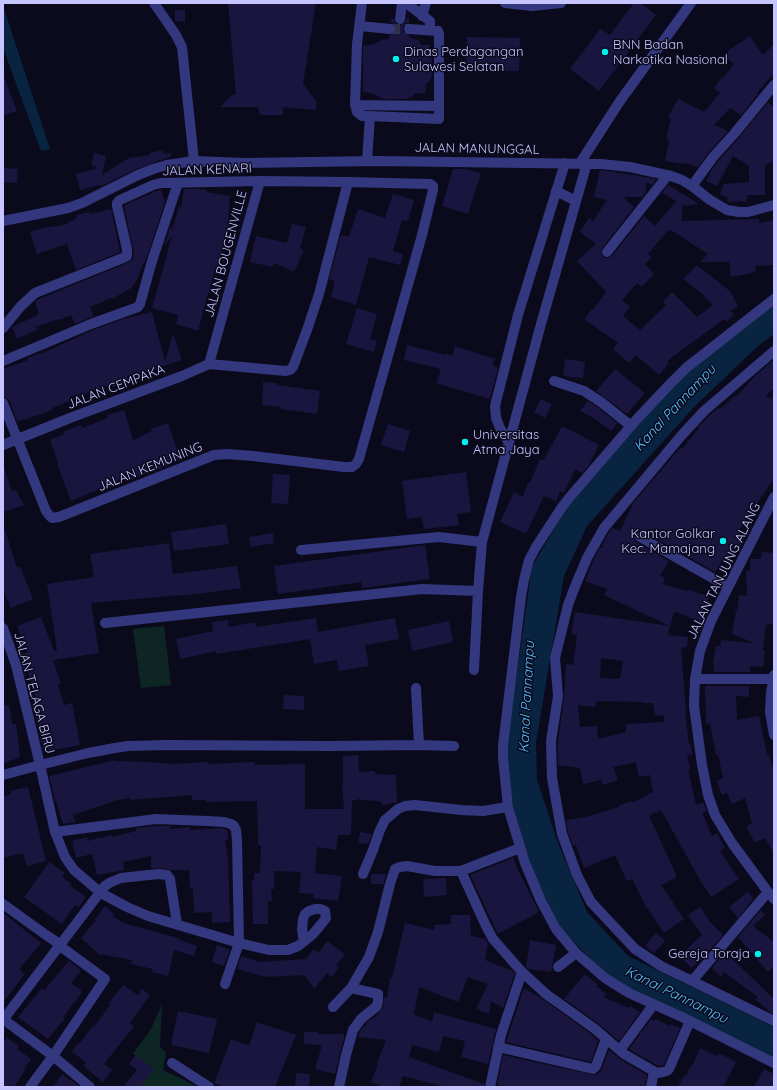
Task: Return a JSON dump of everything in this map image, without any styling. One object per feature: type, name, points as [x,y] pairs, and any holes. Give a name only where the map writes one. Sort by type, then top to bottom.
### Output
[{"type":"street","points":[[154,3],[176,35],[182,47],[194,162]]},
{"type":"street","points":[[362,3],[357,44],[356,104],[357,112],[362,116],[439,119],[438,30],[409,29]]},
{"type":"street","points":[[400,19],[402,3]]},
{"type":"street","points":[[406,3],[430,21],[430,30]]},
{"type":"street","points":[[422,16],[426,3]]},
{"type":"street","points":[[505,3],[532,6],[561,3]]},
{"type":"street","points":[[474,670],[482,542],[576,201],[584,163],[620,101],[691,3]]},
{"type":"street","points":[[360,26],[390,29]]},
{"type":"street","points":[[692,186],[713,157],[774,85]]},
{"type":"street","points":[[356,104],[439,106]]},
{"type":"street","points":[[402,118],[403,106]]},
{"type":"street","points":[[367,161],[370,116]]},
{"type":"street","name":"JALAN MANUNGGAL","points":[[3,221],[68,208],[82,203],[153,169],[167,165],[194,162],[244,163],[367,161],[584,163],[630,167],[668,175],[682,180],[727,210],[748,212],[774,205]]},
{"type":"street","points":[[509,443],[496,418],[495,406],[516,322],[564,163]]},
{"type":"street","points":[[606,252],[668,175]]},
{"type":"street","name":"JALAN KENARI","points":[[3,328],[24,303],[35,293],[127,256],[127,249],[117,206],[120,200],[153,185],[161,183],[260,181],[430,184],[433,186],[433,190],[422,236],[359,459],[352,467],[344,467]]},
{"type":"street","name":"JALAN BOUGENVILLE","points":[[209,364],[260,181]]},
{"type":"street","points":[[209,364],[286,371],[293,367],[307,330],[318,294],[348,182]]},
{"type":"street","points":[[3,361],[91,324],[138,307],[178,183]]},
{"type":"street","points":[[556,191],[576,201]]},
{"type":"street","points":[[774,299],[686,368],[670,383],[562,507],[536,548],[529,560],[521,597],[503,745],[508,807],[524,863],[541,901],[556,929],[576,953],[605,978],[629,993],[690,1021],[774,1063]]},
{"type":"street","points":[[774,351],[699,416],[604,528],[587,558],[568,605],[555,658],[558,696],[551,741],[552,778],[562,834],[577,875],[591,902],[634,949],[661,966],[774,1021]]},
{"type":"street","name":"JALAN CEMPAKA","points":[[3,445],[182,376],[209,364]]},
{"type":"street","points":[[554,381],[584,391],[601,402],[631,426]]},
{"type":"street","points":[[3,403],[18,440]]},
{"type":"street","name":"JALAN KEMUNING","points":[[18,440],[46,511],[52,518],[59,517],[214,455],[227,454],[253,456],[344,467]]},
{"type":"street","name":"JALAN TANJUNG ALANG","points":[[771,896],[732,843],[715,815],[708,795],[702,765],[694,706],[695,679],[700,651],[711,621],[774,497]]},
{"type":"street","points":[[301,550],[439,537],[482,542]]},
{"type":"street","points":[[640,537],[728,587]]},
{"type":"street","points":[[105,623],[422,589],[478,591]]},
{"type":"street","name":"JALAN TELAGA BIRU","points":[[3,628],[16,665],[55,832],[65,857],[74,870],[101,893],[148,916],[239,943],[269,950],[288,950],[298,946],[304,941]]},
{"type":"street","points":[[695,679],[774,678],[771,693],[770,712],[774,735]]},
{"type":"street","points":[[416,688],[419,745]]},
{"type":"street","points":[[3,775],[115,748],[144,745],[454,746]]},
{"type":"street","points":[[363,874],[385,820],[398,809],[405,806],[414,805],[483,811],[508,807]]},
{"type":"street","points":[[55,832],[156,819],[224,822],[234,826],[237,840],[239,943],[225,984]]},
{"type":"street","points":[[334,1007],[351,988],[369,957],[381,922],[395,869],[407,866],[435,871],[461,871],[520,848]]},
{"type":"street","points":[[461,871],[493,939],[522,972],[546,994],[595,1029],[629,1058],[654,1072],[660,1073],[667,1071],[690,1021]]},
{"type":"street","points":[[90,1087],[53,1056],[3,1020],[101,893],[104,887],[110,883],[121,878],[158,874],[168,875],[170,879],[177,924]]},
{"type":"street","points":[[692,981],[771,896]]},
{"type":"street","points":[[3,904],[61,945],[105,979],[53,1056],[30,1087]]},
{"type":"street","points":[[558,967],[576,953]]},
{"type":"street","points":[[490,1087],[498,1047],[506,1018],[522,972]]},
{"type":"street","points":[[339,1087],[353,1030],[361,1019],[377,1006],[378,1000],[378,994],[351,988]]},
{"type":"street","points":[[620,1050],[654,1004]]},
{"type":"street","points":[[498,1047],[593,1069],[596,1066],[606,1039]]},
{"type":"street","points":[[172,1063],[209,1087]]},
{"type":"street","points":[[651,1087],[654,1072]]},
{"type":"green space","points":[[164,626],[171,685],[141,688],[133,629]]},
{"type":"green space","points":[[162,1004],[160,1047],[166,1053],[163,1070],[198,1087],[140,1087],[152,1067],[133,1054],[151,1029]]},
{"type":"water","points":[[3,6],[50,149],[41,151],[3,48]]},
{"type":"water","name":"Kanal Pannampu","points":[[774,303],[774,334],[758,346],[695,406],[587,526],[564,576],[536,742],[537,780],[558,843],[587,912],[628,956],[774,1027],[774,1059],[626,987],[602,971],[551,918],[532,873],[513,805],[506,751],[532,567],[568,505],[677,379]]},
{"type":"building","points":[[228,3],[316,3],[303,84],[317,102],[315,110],[283,107],[283,115],[260,115],[258,107],[220,107],[231,96],[236,94]]},
{"type":"building","name":"BNN Badan Narkotika Nasional","points":[[634,3],[640,3],[656,15],[599,91],[570,69],[600,29],[610,35]]},
{"type":"building","points":[[175,10],[185,10],[185,22],[175,21]]},
{"type":"building","name":"Dinas Perdagangan Sulawesi Selatan","points":[[407,18],[409,18],[409,23],[406,23],[403,26],[403,32],[409,35],[409,37],[419,41],[421,45],[430,45],[429,53],[432,59],[432,76],[426,84],[425,94],[415,93],[407,99],[383,99],[371,93],[363,92],[363,46],[372,45],[382,40],[389,39],[389,35],[395,33],[396,29],[394,24],[390,22],[391,19],[394,19],[396,24],[400,25],[405,23]]},
{"type":"building","points":[[750,36],[763,55],[774,44],[774,73],[741,115],[730,108],[714,125],[728,131],[708,153],[698,167],[684,163],[665,161],[669,140],[666,139],[671,118],[668,117],[678,99],[704,112],[720,93],[714,88],[734,64],[724,56],[729,50]]},
{"type":"building","points":[[467,37],[520,38],[519,71],[466,70]]},
{"type":"building","points":[[3,77],[17,111],[3,116]]},
{"type":"building","points":[[768,102],[774,108],[774,161],[765,165],[765,195],[747,195],[747,201],[727,202],[728,198],[720,194],[724,184],[749,182],[749,166],[733,156],[717,186],[706,181],[718,161]]},
{"type":"building","points":[[163,150],[164,154],[171,153],[172,156],[136,169],[101,186],[99,185],[80,190],[76,174],[98,168],[91,165],[94,153],[106,156],[102,175],[129,158],[150,155],[150,153]]},
{"type":"building","points":[[3,168],[18,169],[17,183],[3,182]]},
{"type":"building","points":[[453,169],[465,169],[481,173],[468,214],[442,206]]},
{"type":"building","points":[[600,170],[656,179],[652,185],[646,182],[646,192],[642,197],[623,197],[634,207],[602,248],[601,254],[606,258],[612,256],[644,216],[655,226],[676,201],[662,193],[668,185],[699,204],[682,206],[682,221],[759,219],[759,223],[774,220],[774,265],[755,266],[756,272],[731,277],[729,262],[700,262],[708,254],[671,230],[670,232],[668,230],[648,254],[652,257],[645,264],[654,274],[642,287],[637,283],[622,300],[630,307],[623,316],[640,330],[666,305],[663,302],[672,292],[697,317],[713,305],[704,297],[705,296],[683,279],[697,265],[731,292],[738,307],[730,311],[734,314],[727,322],[724,319],[667,361],[669,363],[659,375],[636,355],[629,363],[613,349],[618,343],[584,319],[592,309],[593,310],[606,292],[577,261],[596,244],[580,232],[589,218],[593,221],[607,200],[594,197]]},
{"type":"building","points":[[184,189],[207,190],[206,192],[230,196],[229,225],[221,253],[223,254],[219,266],[216,265],[198,331],[176,324],[178,315],[152,308],[172,236],[164,246],[171,225],[172,230],[179,207],[181,207]]},
{"type":"building","points":[[161,190],[165,202],[147,257],[138,278],[131,288],[112,299],[111,298],[90,307],[94,316],[75,324],[71,315],[36,327],[37,330],[17,339],[12,327],[38,315],[39,313],[35,302],[39,299],[132,260],[134,256],[133,248],[124,207],[125,205]]},
{"type":"building","points":[[393,194],[414,200],[408,221],[402,220],[393,251],[403,254],[400,265],[369,257],[356,305],[331,297],[335,281],[329,279],[341,235],[349,237],[358,209],[385,218]]},
{"type":"building","points":[[111,209],[120,252],[76,270],[67,244],[37,254],[30,232],[43,228],[63,225],[77,218],[76,215],[89,212],[90,214]]},
{"type":"building","points":[[292,224],[306,227],[300,248],[304,250],[294,272],[274,263],[273,267],[250,262],[256,236],[287,243]]},
{"type":"building","points":[[357,308],[377,314],[370,339],[377,341],[374,352],[346,344]]},
{"type":"building","points":[[152,312],[165,362],[173,334],[182,360],[151,370],[152,371],[127,376],[129,381],[112,387],[111,384],[87,392],[88,393],[70,396],[71,400],[52,408],[53,410],[29,419],[17,421],[9,400],[3,397],[3,369],[28,360],[27,358],[41,354],[93,330],[123,319]]},
{"type":"building","points":[[407,345],[445,355],[446,353],[452,356],[455,346],[495,359],[492,365],[498,368],[490,399],[436,383],[441,369],[404,360]]},
{"type":"building","points":[[565,359],[585,362],[583,378],[563,376]]},
{"type":"building","points":[[774,360],[774,387],[766,396],[774,400],[774,478],[738,532],[746,536],[727,564],[722,561],[715,572],[643,531],[637,531],[634,534],[636,542],[669,561],[660,576],[665,577],[663,584],[687,591],[688,589],[709,597],[701,622],[676,612],[674,613],[670,626],[604,595],[607,589],[585,581],[593,561],[600,548],[602,548],[609,532],[612,528],[620,531],[634,502],[680,448],[682,449],[699,428],[698,427],[709,416],[735,396],[736,397],[756,375]]},
{"type":"building","points":[[615,369],[645,393],[627,414],[596,391]]},
{"type":"building","points":[[263,382],[320,391],[317,414],[262,405]]},
{"type":"building","points":[[541,399],[552,404],[545,418],[534,412]]},
{"type":"building","points":[[588,401],[617,423],[611,431],[594,418],[580,411]]},
{"type":"building","points":[[124,410],[133,440],[152,431],[151,429],[168,423],[178,452],[176,452],[179,460],[127,482],[125,478],[71,501],[50,440],[64,434],[63,432],[81,425],[82,428],[108,418],[107,415]]},
{"type":"building","points":[[388,424],[410,431],[404,452],[381,445]]},
{"type":"building","points":[[562,426],[599,445],[589,465],[582,473],[575,469],[564,493],[560,491],[556,501],[544,496],[526,534],[500,522],[514,492],[523,497],[528,482],[530,483],[540,459],[544,460]]},
{"type":"building","points":[[4,468],[12,491],[16,490],[24,505],[3,512],[3,469]]},
{"type":"building","name":"Universitas Atma Jaya","points":[[466,472],[471,512],[457,514],[459,525],[424,529],[422,517],[407,519],[402,481]]},
{"type":"building","points":[[273,474],[290,475],[288,504],[271,503]]},
{"type":"building","points":[[226,524],[229,544],[174,551],[171,532]]},
{"type":"building","points":[[5,530],[17,568],[20,566],[33,599],[11,608],[3,589],[3,531]]},
{"type":"building","points":[[273,533],[274,543],[251,547],[249,537]]},
{"type":"building","points":[[169,543],[173,574],[237,566],[241,588],[181,596],[91,603],[99,653],[53,660],[61,684],[58,685],[64,705],[72,703],[80,745],[43,752],[35,711],[37,711],[36,699],[28,671],[24,672],[20,655],[27,652],[17,626],[41,617],[54,651],[57,650],[47,584],[94,577],[90,554]]},
{"type":"building","points":[[425,545],[430,579],[362,588],[361,582],[278,594],[274,566]]},
{"type":"building","points":[[762,552],[774,553],[774,624],[766,625],[763,650],[765,650],[763,667],[750,666],[750,672],[714,672],[713,662],[716,646],[720,646],[721,640],[752,642],[732,634],[739,595],[747,596],[746,571],[750,571],[750,559],[761,559]]},
{"type":"building","points":[[575,612],[670,626],[668,635],[688,637],[687,647],[681,648],[685,711],[689,745],[691,745],[692,755],[687,755],[690,769],[688,769],[696,805],[703,802],[707,811],[702,813],[712,836],[717,833],[725,848],[720,851],[739,879],[711,897],[661,810],[649,816],[676,874],[676,878],[661,885],[684,919],[664,933],[645,905],[632,879],[627,881],[615,855],[584,868],[576,845],[573,846],[568,832],[566,820],[586,817],[619,807],[618,806],[632,801],[632,803],[653,792],[650,775],[639,777],[636,762],[613,767],[618,780],[603,785],[601,780],[583,784],[580,768],[558,765],[558,743],[564,697],[566,664],[573,665],[577,635],[571,634]],"holes":[[[601,658],[623,661],[620,679],[600,678]],[[596,701],[653,703],[655,715],[664,716],[664,722],[626,724],[626,732],[598,739],[597,726],[580,727],[578,705],[595,707]]]},
{"type":"building","points":[[316,618],[318,632],[395,618],[399,639],[365,645],[369,666],[339,671],[337,660],[314,664],[310,639],[216,654],[216,651],[180,659],[176,639],[213,631],[212,622],[228,620],[229,627],[255,622],[256,627]]},
{"type":"building","points":[[449,621],[453,642],[412,651],[408,630]]},
{"type":"building","points":[[705,686],[749,686],[749,697],[736,696],[737,720],[759,716],[767,755],[769,755],[774,775],[774,853],[765,838],[755,843],[746,826],[752,823],[745,798],[732,804],[727,793],[722,795],[717,781],[723,778],[718,754],[716,755],[710,723],[706,724]]},
{"type":"building","points":[[284,695],[304,696],[304,710],[283,709]]},
{"type":"building","points":[[9,705],[12,724],[16,724],[20,757],[3,764],[3,706]]},
{"type":"building","points":[[358,755],[359,772],[375,771],[375,774],[396,775],[397,802],[382,805],[382,802],[357,799],[352,800],[351,835],[338,835],[336,850],[317,847],[315,873],[342,876],[338,901],[313,898],[314,894],[299,893],[301,872],[274,871],[274,889],[271,889],[272,901],[268,901],[268,924],[253,924],[252,880],[254,880],[254,873],[260,873],[261,845],[258,845],[257,801],[206,802],[206,800],[192,800],[192,795],[130,800],[130,798],[118,800],[73,815],[75,822],[63,824],[55,801],[49,776],[115,760],[173,764],[255,762],[255,765],[305,764],[305,809],[344,809],[342,783],[343,756]]},
{"type":"building","points":[[28,787],[46,861],[27,866],[23,853],[3,858],[3,797],[11,794],[10,791]]},
{"type":"building","points":[[170,826],[170,829],[190,827],[190,830],[222,828],[227,830],[228,840],[225,840],[228,859],[230,922],[212,923],[212,912],[194,913],[193,888],[190,888],[189,870],[151,868],[151,856],[123,862],[124,870],[97,875],[92,854],[76,858],[72,841],[87,837],[88,841],[112,835],[112,837],[136,831],[136,828]]},
{"type":"building","points":[[360,832],[372,834],[368,844],[358,843]]},
{"type":"building","points":[[513,858],[539,912],[498,934],[470,875]]},
{"type":"building","points":[[49,862],[65,873],[62,877],[72,884],[70,886],[86,897],[79,907],[75,905],[62,924],[24,897]]},
{"type":"building","points":[[371,874],[386,874],[383,884],[371,884]]},
{"type":"building","points":[[446,878],[447,895],[424,897],[423,879]]},
{"type":"building","points":[[748,892],[753,899],[738,918],[729,907]]},
{"type":"building","points":[[105,906],[114,914],[113,916],[123,923],[178,938],[197,946],[194,956],[174,950],[168,976],[152,972],[153,969],[131,964],[132,960],[99,954],[81,938]]},
{"type":"building","points":[[700,907],[710,922],[723,935],[702,959],[691,968],[680,955],[702,935],[688,915]]},
{"type":"building","points":[[761,910],[765,915],[753,926],[774,942],[774,966],[768,972],[738,937]]},
{"type":"building","points":[[3,913],[41,943],[19,969],[25,974],[3,1002]]},
{"type":"building","points":[[451,915],[470,915],[471,936],[485,939],[488,943],[485,960],[515,973],[503,1008],[491,1001],[489,1014],[476,1009],[488,984],[468,977],[458,1002],[419,987],[414,1014],[432,1022],[434,1012],[496,1029],[488,1064],[461,1057],[465,1041],[443,1036],[439,1052],[412,1045],[409,1057],[484,1084],[484,1087],[445,1087],[403,1076],[399,1087],[384,1087],[371,1082],[386,1040],[358,1037],[364,1026],[366,1026],[366,1023],[376,1016],[383,1008],[384,997],[387,998],[390,978],[392,978],[405,923],[434,930],[434,925],[451,924]]},
{"type":"building","points":[[656,933],[665,941],[654,953],[645,946]]},
{"type":"building","points":[[530,940],[556,945],[551,972],[528,969],[526,967]]},
{"type":"building","points":[[327,941],[345,954],[336,966],[339,968],[332,977],[327,973],[314,989],[305,975],[266,977],[237,969],[241,956],[260,962],[306,959],[314,949],[319,953]]},
{"type":"building","points":[[217,945],[230,950],[224,966],[212,962]]},
{"type":"building","points":[[725,952],[774,999],[774,1014],[755,999],[758,997],[724,972],[721,977],[712,968]]},
{"type":"building","points":[[69,961],[81,970],[71,983],[81,990],[81,994],[63,1017],[65,1018],[48,1039],[18,1017],[42,988],[44,990]]},
{"type":"building","points":[[585,974],[606,994],[604,997],[628,1008],[630,1006],[640,1012],[619,1041],[599,1024],[564,999]]},
{"type":"building","points":[[123,985],[138,995],[142,989],[150,995],[130,1023],[134,1026],[104,1064],[112,1070],[103,1082],[83,1066],[86,1062],[72,1052],[78,1043],[79,1044],[94,1025],[95,1026],[110,1005],[108,1004]]},
{"type":"building","points":[[524,988],[544,1000],[591,1034],[598,1041],[591,1062],[506,1042]]},
{"type":"building","points":[[178,1011],[217,1019],[209,1053],[171,1045]]},
{"type":"building","points":[[651,1019],[653,1021],[656,1019],[670,1026],[671,1024],[680,1028],[664,1065],[658,1066],[629,1049]]},
{"type":"building","points":[[257,1022],[296,1035],[275,1087],[225,1087],[214,1083],[231,1039],[249,1046]]},
{"type":"building","points":[[304,1032],[318,1032],[318,1034],[344,1034],[335,1074],[315,1069],[322,1045],[304,1044]]},
{"type":"building","points":[[7,1038],[19,1046],[17,1049],[31,1059],[14,1087],[3,1087],[3,1043]]},
{"type":"building","points":[[700,1048],[717,1056],[719,1053],[736,1062],[723,1087],[678,1087],[684,1075],[686,1076],[691,1065],[692,1066]]},
{"type":"building","points":[[609,1050],[621,1060],[647,1075],[645,1087],[510,1087],[497,1085],[503,1055],[594,1075],[598,1074],[602,1069]]},
{"type":"building","points":[[136,1055],[154,1069],[140,1087],[123,1087],[137,1070],[129,1064]]},
{"type":"building","points":[[764,1069],[774,1074],[774,1087],[754,1087]]},
{"type":"building","points":[[296,1073],[310,1074],[309,1087],[295,1087]]},
{"type":"building","points":[[62,1074],[80,1087],[53,1087]]},
{"type":"tunnel","points":[[390,29],[409,29]]},
{"type":"place","name":"BNN Badan Narkotika Nasional","points":[[605,52]]},
{"type":"place","name":"Dinas Perdagangan Sulawesi Selatan","points":[[396,59]]},
{"type":"place","name":"Universitas Atma Jaya","points":[[465,442]]},
{"type":"place","name":"Kantor Golkar Kec. Mamajang","points":[[723,541]]},
{"type":"place","name":"Gereja Toraja","points":[[758,954]]}]
